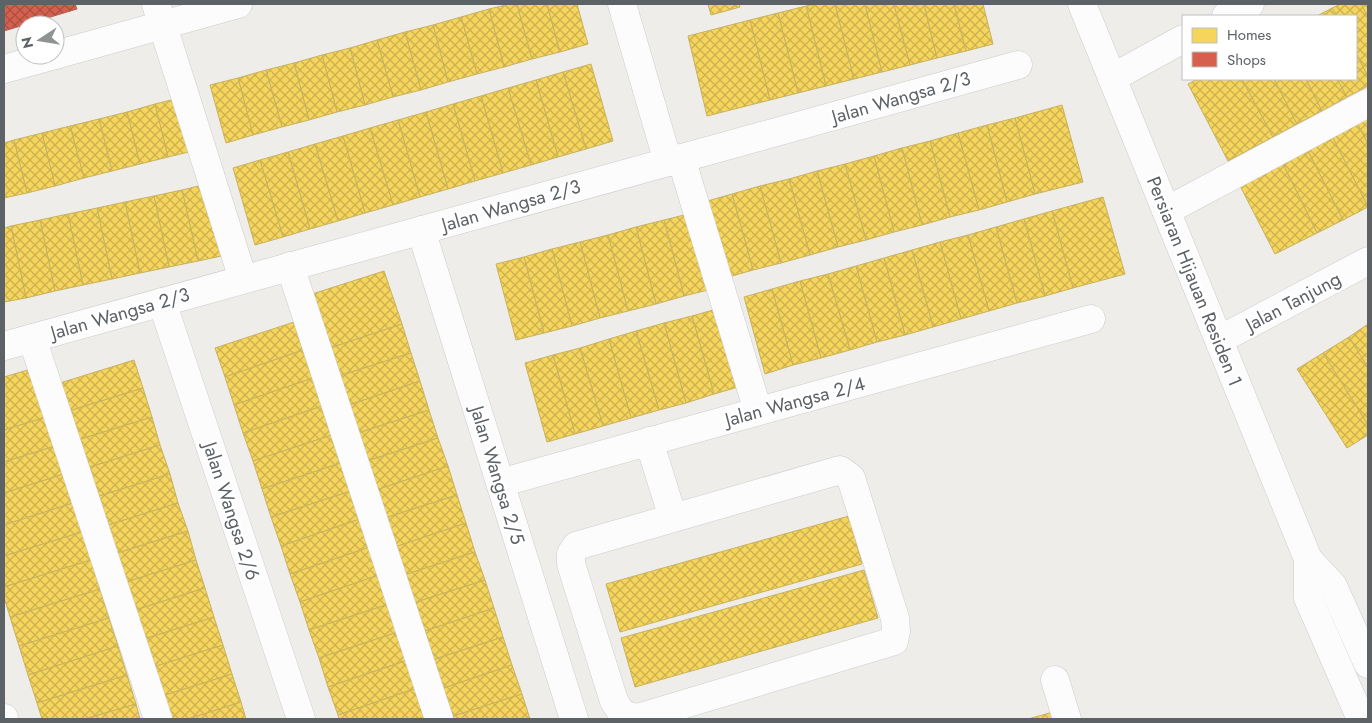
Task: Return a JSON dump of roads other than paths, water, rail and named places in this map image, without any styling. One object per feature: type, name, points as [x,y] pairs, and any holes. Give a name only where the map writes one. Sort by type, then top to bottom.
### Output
[{"type":"street","points":[[65,51],[159,14],[238,4]]},
{"type":"street","points":[[622,4],[758,411]]},
{"type":"street","name":"Persiaran Hijauan Residen 1","points":[[1082,4],[1308,559],[1333,586],[1368,663]]},
{"type":"street","points":[[1228,15],[1250,4]]},
{"type":"street","points":[[159,14],[243,279]]},
{"type":"street","points":[[1112,78],[1182,40]]},
{"type":"street","points":[[4,69],[19,65]]},
{"type":"street","name":"Jalan Wangsa 2/3","points":[[4,346],[1018,65]]},
{"type":"street","points":[[1166,211],[1368,102]]},
{"type":"street","name":"Jalan Wangsa 2/5","points":[[421,230],[574,719]]},
{"type":"street","name":"Jalan Tanjung","points":[[1218,340],[1368,261]]},
{"type":"street","points":[[290,266],[439,719]]},
{"type":"street","name":"Jalan Wangsa 2/6","points":[[162,302],[301,719]]},
{"type":"street","name":"Jalan Wangsa 2/4","points":[[500,483],[1091,319]]},
{"type":"street","points":[[32,338],[158,719]]},
{"type":"street","points":[[649,442],[673,518]]},
{"type":"street","points":[[840,470],[851,478],[895,618],[896,631],[894,641],[638,718],[623,715],[614,701],[571,564],[571,554],[576,546],[673,518],[840,470]]},
{"type":"street","name":"Persiaran Hijauan Residen 1","points":[[1308,559],[1308,598],[1359,697],[1361,719]]},
{"type":"street","points":[[1055,680],[1067,719]]}]
